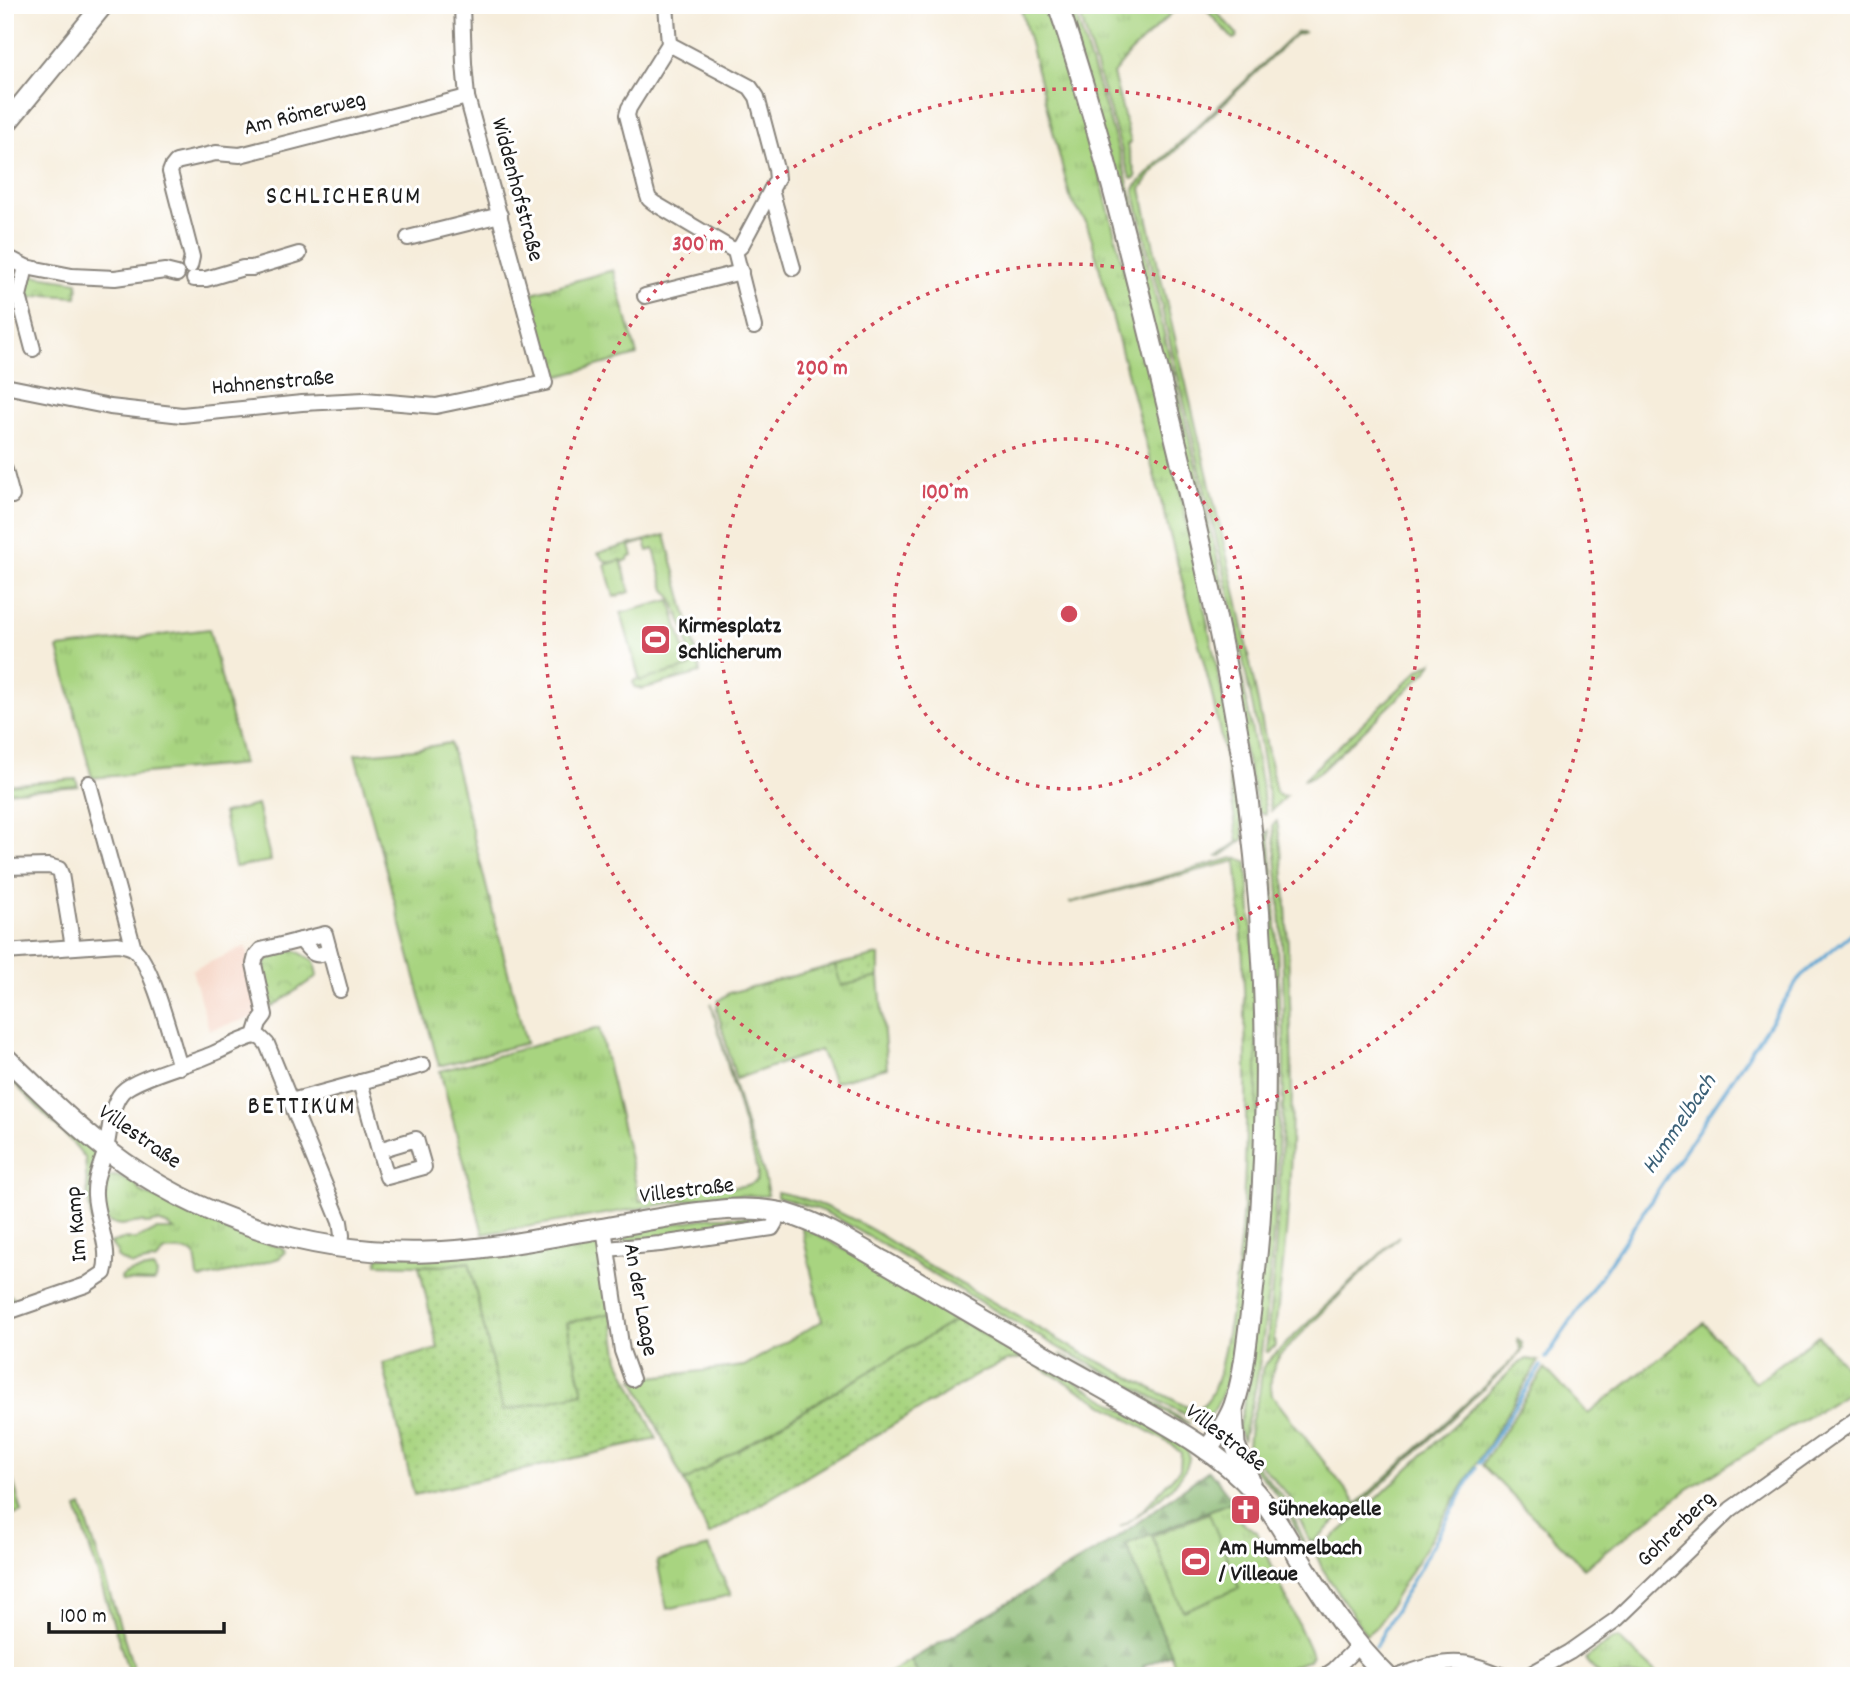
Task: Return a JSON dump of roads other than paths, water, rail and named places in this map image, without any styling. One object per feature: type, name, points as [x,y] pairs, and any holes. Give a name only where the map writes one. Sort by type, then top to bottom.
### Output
[{"type":"main road","points":[[5,125],[103,5]]},
{"type":"main road","points":[[1058,5],[1116,203],[1177,444],[1234,709],[1258,884],[1265,1030],[1265,1111],[1256,1275],[1245,1356],[1233,1407],[1207,1450]]},
{"type":"main road","name":"Villestraße","points":[[5,1057],[64,1114],[106,1149],[151,1179],[207,1209],[263,1230],[318,1244],[403,1252],[450,1251],[516,1243],[721,1209],[776,1212],[831,1231],[1161,1421],[1226,1464],[1273,1514],[1345,1629],[1387,1676]]},
{"type":"main road","points":[[1233,1407],[1235,1445],[1255,1492]]},
{"type":"street","name":"Widdenhofstraße","points":[[462,5],[467,97],[545,383]]},
{"type":"street","points":[[666,5],[670,44],[627,113],[647,193],[654,203],[735,251],[754,327]]},
{"type":"street","points":[[670,44],[753,90],[777,172],[776,182],[741,246],[735,251]]},
{"type":"street","name":"Am Römerweg","points":[[192,272],[192,257],[170,172],[176,162],[216,153],[240,155],[467,97]]},
{"type":"street","points":[[771,190],[793,268]]},
{"type":"street","points":[[408,238],[500,215]]},
{"type":"street","points":[[5,256],[26,267],[72,276],[122,278],[165,271],[177,274],[181,267],[187,265],[192,272],[206,279],[299,254]]},
{"type":"street","points":[[26,267],[19,296],[33,349]]},
{"type":"street","points":[[645,296],[741,272]]},
{"type":"street","name":"Hahnenstraße","points":[[5,386],[110,407],[181,415],[302,403],[365,400],[436,406],[545,383]]},
{"type":"street","points":[[5,470],[12,496]]},
{"type":"street","points":[[89,783],[134,949],[144,960],[152,978],[180,1067]]},
{"type":"street","points":[[5,867],[49,866],[59,870],[73,947]]},
{"type":"street","points":[[254,1037],[265,1014],[254,967],[255,958],[261,950],[325,934],[340,990]]},
{"type":"street","points":[[5,952],[118,944],[134,949]]},
{"type":"street","points":[[106,1149],[113,1112],[122,1093],[129,1086],[254,1037],[261,1038],[267,1044],[340,1222],[341,1247]]},
{"type":"street","points":[[291,1101],[422,1065]]},
{"type":"street","points":[[360,1082],[379,1150]]},
{"type":"street","name":"Im Kamp","points":[[5,1313],[86,1285],[104,1273],[106,1252],[95,1191],[98,1170],[106,1149]]},
{"type":"street","points":[[607,1249],[772,1227],[776,1212]]},
{"type":"street","name":"An der Laage","points":[[604,1228],[622,1351],[632,1380]]},
{"type":"street","name":"Gohrerberg","points":[[1527,1676],[1570,1652],[1617,1619],[1731,1509],[1859,1417]]},
{"type":"street","points":[[1325,1676],[1358,1646]]},
{"type":"street","points":[[1399,1676],[1430,1666],[1451,1663],[1463,1663],[1505,1676]]},
{"type":"waterway","name":"Hummelbach","points":[[1546,1358],[1801,976],[1859,927]]},
{"type":"waterway","name":"Hummelbach","points":[[1479,1463],[1541,1366]]},
{"type":"waterway","name":"Hummelbach","points":[[1375,1647],[1476,1468]]},
{"type":"waterway","name":"Hummelbach","points":[[1299,1676],[1313,1671]]},
{"type":"place","name":"Kirmesplatz Schlicherum","points":[[655,640]]},
{"type":"place","name":"Sühnekapelle","points":[[1245,1510]]},
{"type":"place","name":"Am Hummelbach / Villeaue","points":[[1196,1562]]},
{"type":"district","name":"SCHLICHERUM","points":[[344,197]]},
{"type":"district","name":"BETTIKUM","points":[[302,1107]]}]
